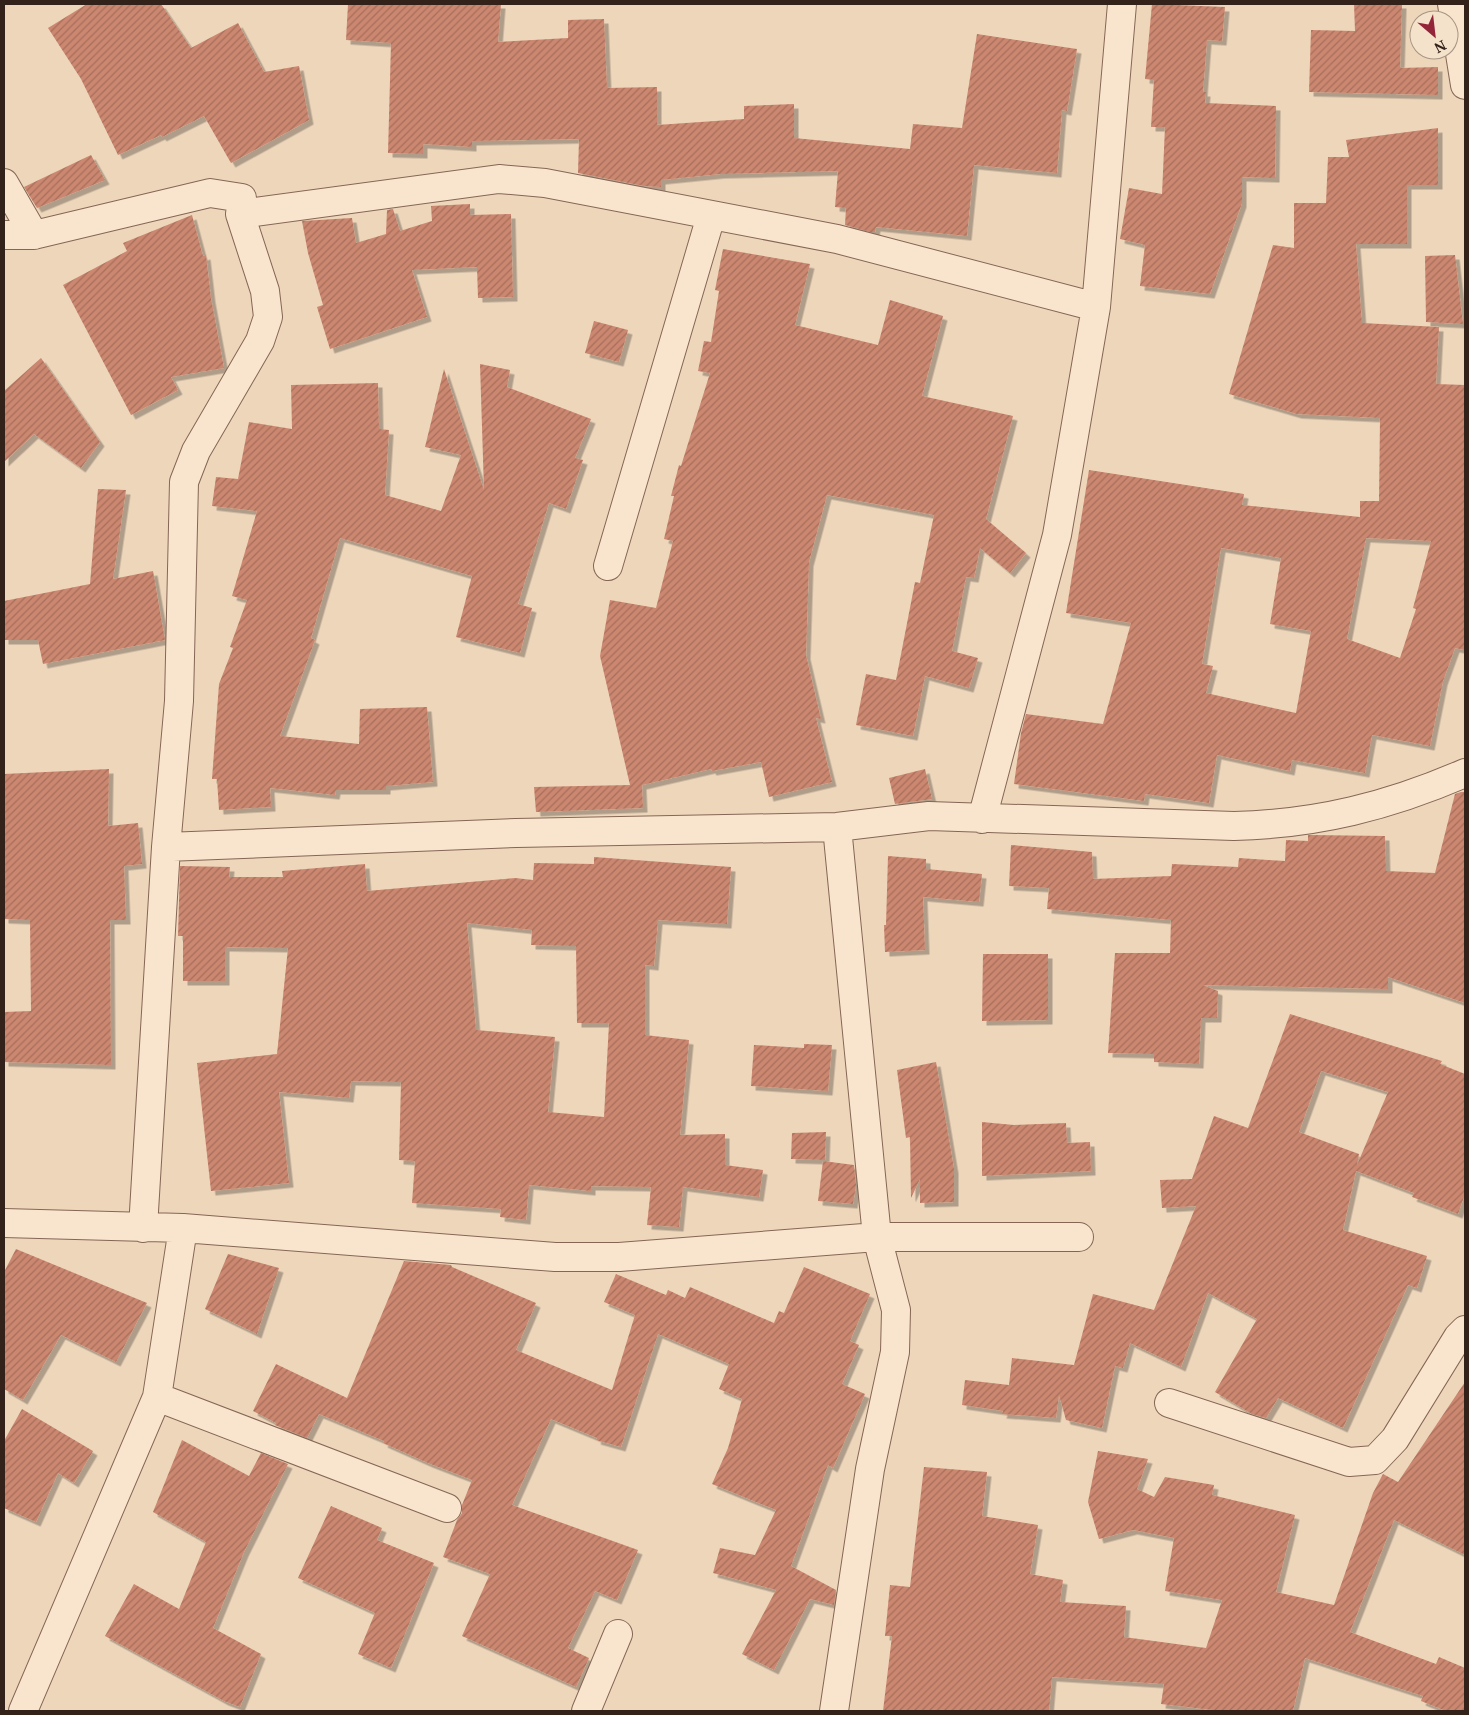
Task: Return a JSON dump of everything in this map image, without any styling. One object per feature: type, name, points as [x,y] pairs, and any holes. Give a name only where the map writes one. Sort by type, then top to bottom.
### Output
[{"type":"street","points":[[982,819],[1056,535],[1096,307],[1122,4]]},
{"type":"street","points":[[1452,4],[1465,85]]},
{"type":"street","points":[[240,214],[499,179],[545,183],[837,239],[1096,307]]},
{"type":"street","points":[[4,183],[34,235]]},
{"type":"street","points":[[4,235],[34,235],[210,193],[242,198],[240,214],[265,291],[268,317],[260,341],[196,451],[184,482],[179,701],[166,847],[143,1228]]},
{"type":"street","points":[[608,566],[711,216]]},
{"type":"street","points":[[166,847],[516,833],[837,827],[929,816],[1234,826],[1282,824],[1377,806],[1465,773]]},
{"type":"street","points":[[834,1711],[870,1469],[895,1352],[896,1310],[877,1237],[837,827]]},
{"type":"street","points":[[4,1223],[183,1228],[555,1257],[619,1257],[877,1237],[1079,1237]]},
{"type":"street","points":[[23,1711],[157,1397],[183,1228]]},
{"type":"street","points":[[1169,1403],[1349,1462],[1375,1460],[1395,1439],[1458,1337],[1465,1330]]},
{"type":"street","points":[[157,1397],[447,1508]]},
{"type":"street","points":[[586,1711],[618,1634]]},
{"type":"building","points":[[87,4],[161,4],[191,48],[238,23],[264,72],[299,66],[309,120],[231,163],[204,116],[162,137],[161,135],[118,155],[81,79],[48,28]]},
{"type":"building","points":[[348,4],[501,4],[498,42],[568,38],[568,20],[604,19],[607,88],[657,87],[657,125],[744,119],[744,106],[794,104],[794,138],[910,149],[913,124],[962,128],[977,34],[1077,49],[1067,111],[1062,110],[1057,173],[974,165],[967,236],[876,227],[875,232],[870,232],[845,225],[846,208],[835,207],[838,171],[720,174],[661,180],[661,187],[644,186],[578,173],[579,139],[472,141],[472,147],[423,144],[423,154],[388,153],[391,43],[346,40]]},
{"type":"building","points":[[1152,4],[1225,7],[1222,41],[1207,40],[1203,92],[1206,92],[1205,103],[1276,106],[1275,178],[1242,177],[1242,203],[1210,294],[1140,286],[1145,245],[1120,239],[1129,188],[1162,194],[1165,127],[1151,127],[1154,80],[1145,79]]},
{"type":"building","points":[[1354,4],[1402,4],[1400,68],[1438,67],[1438,95],[1309,92],[1311,30],[1355,31]]},
{"type":"building","points":[[1438,128],[1438,185],[1407,185],[1407,244],[1356,244],[1362,323],[1439,327],[1436,384],[1465,385],[1465,650],[1455,648],[1443,681],[1430,746],[1372,735],[1365,773],[1292,760],[1290,771],[1217,755],[1209,803],[1145,794],[1144,801],[1014,784],[1021,733],[1026,714],[1103,724],[1131,623],[1066,613],[1089,470],[1244,494],[1242,505],[1360,517],[1360,501],[1379,501],[1380,418],[1297,414],[1229,394],[1273,245],[1294,248],[1294,203],[1326,203],[1328,157],[1349,157],[1346,140]],"holes":[[[1366,538],[1431,541],[1413,608],[1416,609],[1400,658],[1347,639]],[[1221,548],[1281,558],[1270,624],[1311,631],[1296,713],[1206,693],[1213,666],[1202,664]]]},
{"type":"building","points":[[91,155],[105,180],[37,208],[24,187]]},
{"type":"building","points":[[470,204],[470,215],[511,214],[513,297],[478,298],[477,267],[412,270],[427,317],[330,349],[317,307],[323,305],[308,253],[302,221],[352,218],[356,243],[386,234],[387,210],[393,209],[400,231],[432,221],[431,206]]},
{"type":"building","points":[[192,215],[203,256],[206,255],[211,298],[224,368],[171,377],[178,390],[131,415],[63,285],[127,251],[123,243]]},
{"type":"building","points":[[723,249],[810,264],[795,325],[878,345],[890,300],[943,316],[922,396],[1013,416],[986,519],[1026,553],[1010,573],[980,548],[974,578],[966,577],[952,651],[978,658],[969,688],[925,676],[913,736],[856,725],[866,674],[896,680],[915,582],[920,583],[934,515],[827,495],[809,562],[806,655],[821,719],[816,718],[832,782],[769,797],[761,762],[712,771],[711,769],[642,785],[643,808],[536,812],[534,787],[630,785],[600,656],[610,600],[656,608],[673,541],[664,539],[674,496],[671,496],[679,465],[681,466],[710,373],[698,371],[704,341],[711,342],[719,291],[715,290]]},
{"type":"building","points":[[1455,255],[1463,324],[1426,322],[1425,256]]},
{"type":"building","points":[[594,321],[628,330],[619,362],[585,353]]},
{"type":"building","points":[[41,358],[100,442],[81,468],[34,434],[4,462],[4,391]]},
{"type":"building","points":[[480,364],[510,370],[507,387],[591,419],[575,458],[583,460],[566,509],[549,503],[518,604],[532,608],[520,653],[456,637],[472,576],[340,538],[311,638],[315,640],[280,736],[359,744],[360,709],[427,707],[433,782],[386,786],[386,790],[336,790],[335,795],[270,788],[271,807],[219,810],[217,779],[212,779],[219,684],[233,648],[230,647],[247,600],[232,596],[257,511],[212,506],[216,477],[238,479],[249,422],[292,429],[291,385],[378,383],[379,429],[389,430],[385,495],[441,511],[461,455],[425,447],[444,369],[484,490]]},
{"type":"building","points":[[98,489],[126,490],[113,579],[153,571],[165,640],[43,664],[38,640],[4,640],[4,601],[90,584]]},
{"type":"building","points":[[109,769],[108,826],[138,823],[142,864],[124,866],[126,920],[110,920],[111,1065],[4,1062],[4,1012],[31,1011],[30,920],[4,919],[4,774]]},
{"type":"building","points":[[925,769],[932,799],[895,804],[889,778]]},
{"type":"building","points":[[1465,792],[1465,1003],[1388,977],[1388,989],[1203,985],[1218,991],[1217,1018],[1201,1018],[1199,1064],[1154,1062],[1154,1054],[1108,1053],[1115,953],[1170,953],[1171,920],[1047,909],[1049,888],[1009,886],[1011,845],[1092,852],[1093,879],[1171,876],[1172,864],[1238,867],[1239,858],[1285,861],[1286,840],[1308,841],[1308,835],[1385,836],[1386,871],[1435,873],[1455,794]]},
{"type":"building","points":[[888,856],[926,859],[926,869],[982,874],[979,902],[923,897],[925,950],[885,952],[884,925],[886,925]]},
{"type":"building","points":[[594,857],[731,867],[727,924],[658,920],[654,966],[645,965],[645,1035],[689,1040],[680,1135],[725,1134],[725,1165],[763,1170],[759,1197],[683,1187],[679,1227],[647,1225],[651,1187],[591,1186],[591,1191],[529,1185],[526,1220],[500,1217],[501,1209],[412,1203],[415,1161],[399,1160],[401,1082],[351,1081],[349,1098],[279,1092],[289,1183],[211,1191],[197,1063],[277,1054],[288,948],[225,947],[225,981],[183,981],[183,936],[178,936],[180,866],[230,867],[229,877],[283,877],[282,871],[365,864],[367,891],[515,878],[533,880],[534,863],[594,864]],"holes":[[[467,923],[532,930],[531,945],[576,946],[577,1023],[609,1023],[604,1117],[548,1112],[555,1037],[476,1030]]]},
{"type":"building","points":[[983,954],[1048,954],[1048,1020],[982,1021]]},
{"type":"building","points":[[1290,1014],[1442,1061],[1440,1064],[1465,1074],[1465,1194],[1458,1214],[1412,1197],[1414,1193],[1356,1171],[1343,1230],[1427,1256],[1417,1288],[1408,1285],[1343,1428],[1278,1398],[1266,1418],[1252,1414],[1215,1392],[1257,1319],[1208,1293],[1181,1367],[1130,1343],[1123,1368],[1115,1366],[1102,1428],[1066,1420],[1059,1395],[1056,1418],[1002,1414],[1003,1411],[962,1405],[965,1380],[1009,1385],[1012,1358],[1074,1365],[1093,1294],[1154,1310],[1196,1206],[1162,1208],[1160,1180],[1192,1179],[1214,1116],[1248,1128]],"holes":[[[1321,1071],[1388,1092],[1357,1165],[1359,1154],[1299,1132]]]},
{"type":"building","points":[[804,1044],[832,1045],[828,1091],[751,1086],[754,1045],[804,1048]]},
{"type":"building","points":[[936,1062],[954,1169],[954,1202],[920,1203],[920,1179],[911,1198],[910,1137],[906,1138],[897,1070]]},
{"type":"building","points":[[982,1122],[1014,1125],[1066,1123],[1067,1143],[1090,1142],[1091,1171],[982,1176]]},
{"type":"building","points":[[826,1132],[825,1160],[791,1159],[792,1133]]},
{"type":"building","points":[[823,1161],[854,1165],[856,1185],[853,1204],[818,1201]]},
{"type":"building","points":[[16,1249],[147,1303],[116,1362],[61,1335],[23,1400],[4,1389],[4,1272]]},
{"type":"building","points":[[228,1254],[279,1268],[257,1334],[205,1309]]},
{"type":"building","points":[[404,1261],[451,1265],[536,1303],[516,1350],[612,1390],[635,1315],[604,1302],[616,1274],[666,1295],[668,1290],[685,1298],[690,1287],[774,1323],[779,1311],[784,1313],[804,1267],[870,1294],[850,1341],[859,1345],[842,1384],[865,1394],[833,1468],[828,1465],[791,1566],[836,1590],[834,1605],[810,1599],[774,1670],[742,1654],[776,1590],[713,1573],[720,1548],[755,1555],[776,1510],[712,1484],[728,1448],[742,1399],[719,1389],[729,1364],[658,1334],[621,1447],[596,1440],[597,1438],[551,1419],[512,1505],[638,1550],[617,1600],[595,1591],[568,1648],[589,1658],[576,1687],[462,1636],[490,1574],[443,1557],[457,1520],[462,1513],[462,1505],[472,1480],[428,1463],[383,1443],[384,1441],[319,1414],[307,1438],[275,1425],[276,1423],[253,1411],[276,1364],[347,1398]]},
{"type":"building","points":[[1465,1382],[1465,1555],[1394,1520],[1350,1632],[1436,1664],[1439,1657],[1465,1668],[1465,1711],[1446,1711],[1421,1701],[1423,1696],[1305,1658],[1293,1711],[1221,1711],[1161,1704],[1164,1684],[1052,1677],[1049,1711],[883,1711],[892,1636],[885,1636],[890,1585],[910,1587],[924,1467],[987,1472],[982,1516],[1038,1525],[1030,1574],[1063,1580],[1060,1602],[1126,1606],[1124,1637],[1206,1648],[1222,1600],[1165,1591],[1174,1538],[1133,1530],[1099,1539],[1088,1502],[1098,1451],[1148,1459],[1137,1489],[1154,1497],[1165,1477],[1214,1485],[1212,1495],[1295,1515],[1276,1592],[1334,1605],[1373,1493],[1383,1474],[1398,1482]]},
{"type":"building","points":[[22,1409],[93,1451],[74,1483],[58,1473],[36,1522],[4,1508],[4,1441]]},
{"type":"building","points":[[182,1440],[249,1476],[261,1453],[288,1464],[244,1552],[213,1628],[261,1654],[240,1707],[224,1701],[105,1636],[134,1584],[179,1609],[206,1542],[153,1512]]},
{"type":"building","points":[[331,1506],[382,1528],[377,1540],[434,1563],[391,1668],[358,1654],[375,1613],[298,1578]]}]
